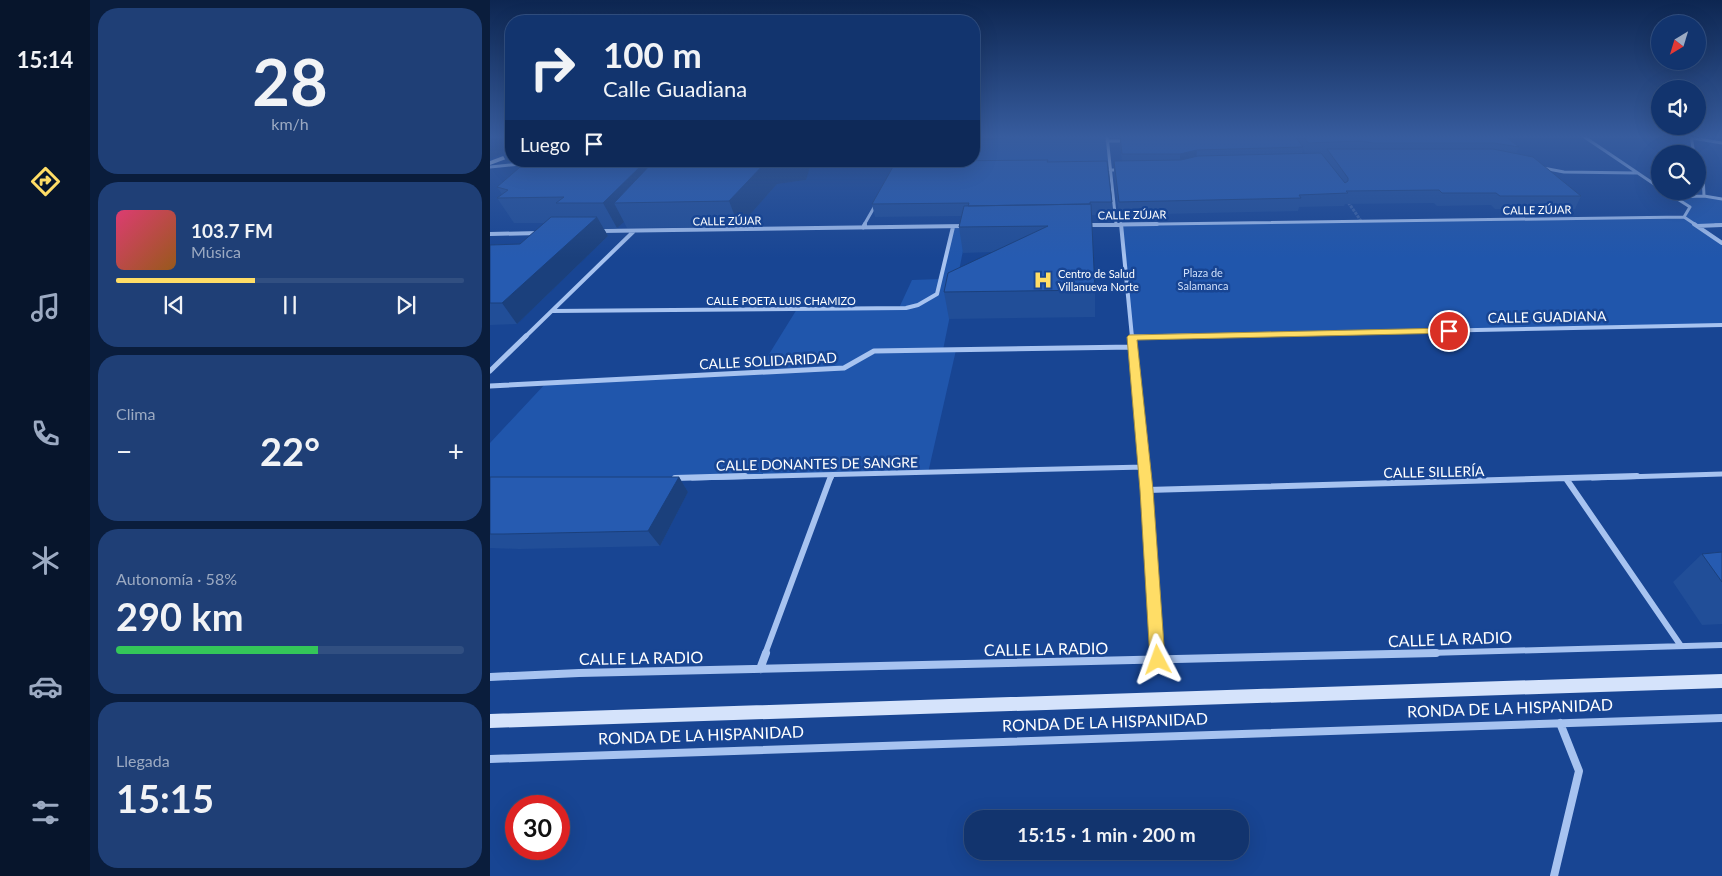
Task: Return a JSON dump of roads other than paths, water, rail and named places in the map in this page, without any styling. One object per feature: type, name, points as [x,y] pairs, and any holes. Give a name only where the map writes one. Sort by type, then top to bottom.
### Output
[{"type":"street","points":[[1111,177],[1119,224],[1132,337],[1147,490],[1158,660]]},
{"type":"street","points":[[864,228],[879,196]]},
{"type":"street","points":[[1706,196],[1722,199]]},
{"type":"street","points":[[1679,200],[1690,208],[1684,217],[1722,243]]},
{"type":"street","name":"CALLE ZÚJAR","points":[[1076,225],[1684,217]]},
{"type":"street","points":[[620,231],[626,224]]},
{"type":"street","points":[[1697,226],[1722,225]]},
{"type":"street","name":"CALLE POETA LUIS CHAMIZO","points":[[552,311],[906,308],[918,305],[937,294],[953,226]]},
{"type":"street","name":"CALLE ZÚJAR","points":[[593,232],[968,226]]},
{"type":"street","points":[[490,371],[634,231]]},
{"type":"street","points":[[490,234],[546,232]]},
{"type":"street","name":"CALLE GUADIANA","points":[[1132,337],[1722,325]]},
{"type":"street","name":"CALLE SOLIDARIDAD","points":[[490,386],[844,368],[874,351],[1133,347]]},
{"type":"street","name":"CALLE DONANTES DE SANGRE","points":[[670,478],[1144,467]]},
{"type":"street","name":"CALLE SILLERÍA","points":[[1147,490],[1567,480],[1722,474]]},
{"type":"street","points":[[760,669],[832,475]]},
{"type":"street","points":[[1567,480],[1681,646]]},
{"type":"street","name":"CALLE LA RADIO","points":[[490,677],[1722,645]]},
{"type":"street","name":"RONDA DE LA HISPANIDAD","points":[[490,721],[1722,681]]},
{"type":"street","name":"RONDA DE LA HISPANIDAD","points":[[490,760],[1722,718]]},
{"type":"street","points":[[1554,876],[1579,771],[1560,723]]},
{"type":"tunnel","points":[[1346,199],[1361,221]]},
{"type":"place","name":"Centro de Salud Villanueva Norte","points":[[1043,280]]},
{"type":"park label","name":"Plaza de Salamanca","points":[[1203,279]]}]
